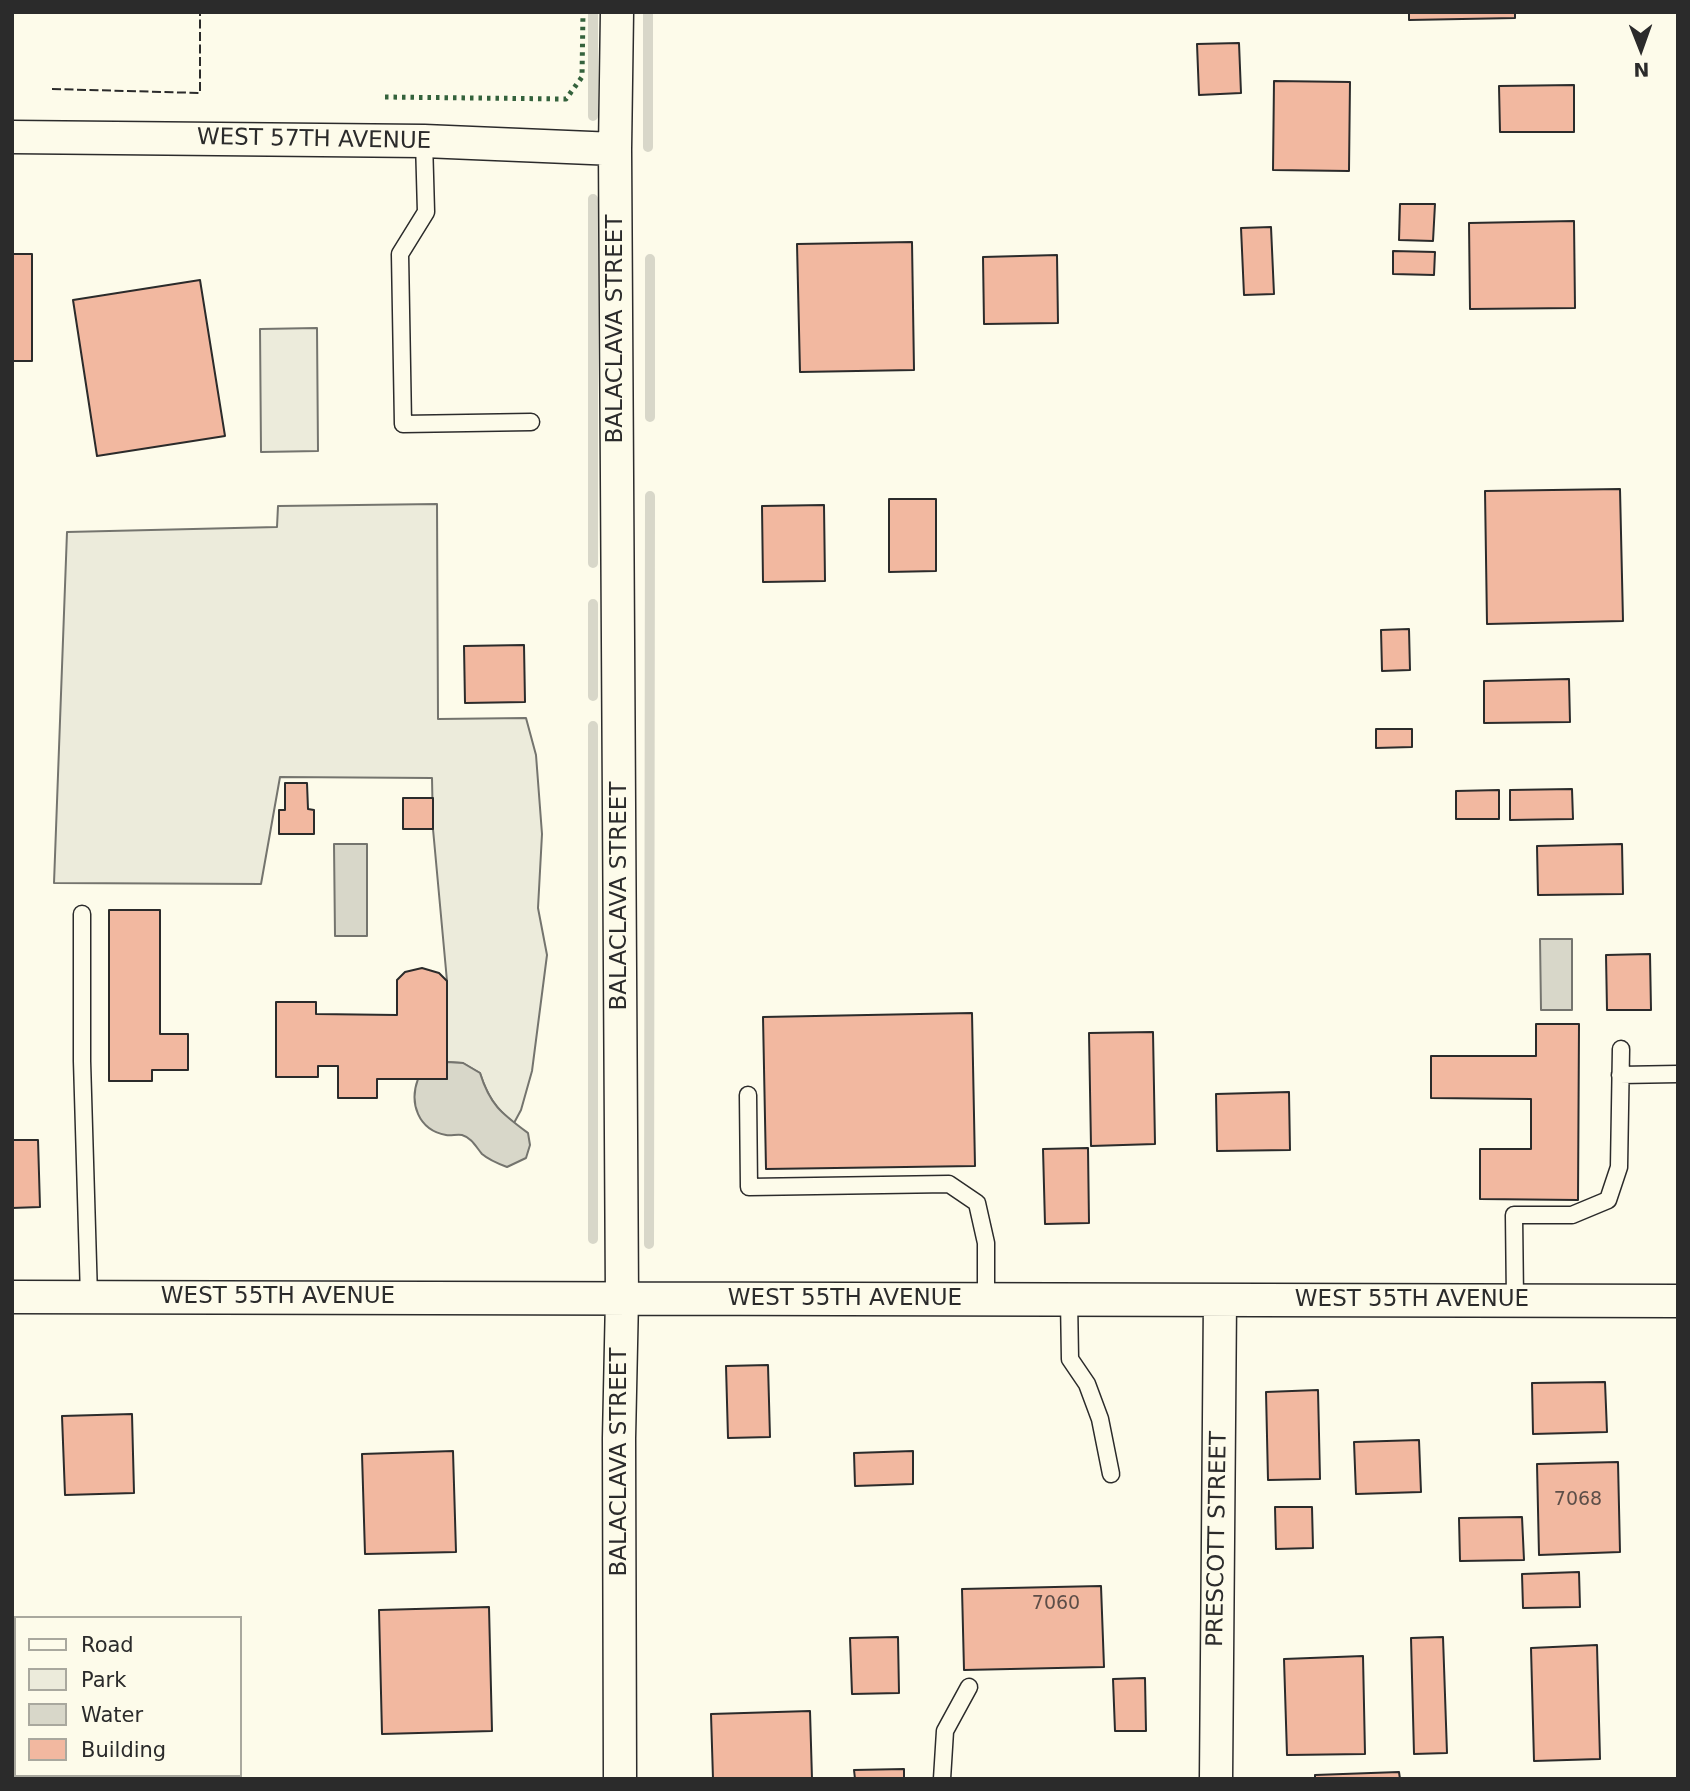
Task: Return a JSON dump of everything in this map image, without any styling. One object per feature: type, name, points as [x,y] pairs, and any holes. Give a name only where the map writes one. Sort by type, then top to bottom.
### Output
[{"type":"street","name":"BALACLAVA STREET","points":[[617,12],[615,149],[622,1298],[619,1438],[620,1779]]},
{"type":"street","name":"WEST 57TH AVENUE","points":[[12,137],[424,141],[615,149]]},
{"type":"street","name":"WEST 55TH AVENUE","points":[[12,1297],[1678,1301]]},
{"type":"street","name":"PRESCOTT STREET","points":[[1216,1779],[1220,1300]]},
{"type":"lane","points":[[424,141],[426,212],[400,254],[403,424],[531,422]]},
{"type":"lane","points":[[82,914],[82,1061],[89,1297]]},
{"type":"lane","points":[[1514,1300],[1514,1215],[1572,1215],[1608,1200],[1619,1167],[1620,1049]]},
{"type":"lane","points":[[1620,1075],[1678,1074]]},
{"type":"lane","points":[[748,1095],[749,1187],[949,1184],[977,1203],[986,1243],[986,1299]]},
{"type":"lane","points":[[1069,1299],[1070,1359],[1087,1384],[1100,1419],[1111,1474]]},
{"type":"lane","points":[[942,1779],[945,1731],[968,1687]]},
{"type":"green space","points":[[317,328],[318,451],[261,452],[260,329]]},
{"type":"green space","points":[[437,504],[438,719],[526,718],[536,755],[542,834],[538,908],[547,955],[532,1071],[521,1110],[514,1123],[493,1101],[480,1073],[463,1063],[447,1062],[447,981],[433,829],[432,778],[280,777],[261,884],[54,883],[67,532],[277,527],[278,506]]},
{"type":"water","points":[[334,844],[367,844],[367,936],[335,936]]},
{"type":"water","points":[[1540,939],[1572,939],[1572,1010],[1541,1010]]},
{"type":"water","points":[[447,1062],[463,1063],[480,1073],[492,1101],[528,1133],[530,1145],[526,1158],[507,1167],[482,1154],[465,1136],[436,1132],[422,1121],[415,1097],[418,1079],[447,1079]]},
{"type":"building","points":[[1409,12],[1515,12],[1515,18],[1409,20]]},
{"type":"building","points":[[1239,43],[1241,93],[1199,95],[1197,44]]},
{"type":"building","points":[[1274,81],[1350,82],[1349,171],[1273,170]]},
{"type":"building","points":[[1574,85],[1574,132],[1500,132],[1499,86]]},
{"type":"building","points":[[1400,204],[1435,204],[1433,241],[1399,240]]},
{"type":"building","points":[[1574,221],[1575,308],[1470,309],[1469,223]]},
{"type":"building","points":[[1271,227],[1274,294],[1244,295],[1241,228]]},
{"type":"building","points":[[912,242],[914,370],[800,372],[797,244]]},
{"type":"building","points":[[1393,251],[1435,252],[1434,275],[1393,274]]},
{"type":"building","points":[[12,254],[32,254],[32,361],[12,361]]},
{"type":"building","points":[[1057,255],[1058,323],[984,324],[983,257]]},
{"type":"building","points":[[200,280],[225,436],[97,456],[73,300]]},
{"type":"building","points":[[1620,489],[1623,621],[1487,624],[1485,491]]},
{"type":"building","points":[[889,499],[936,499],[936,571],[889,572]]},
{"type":"building","points":[[824,505],[825,581],[763,582],[762,506]]},
{"type":"building","points":[[1409,629],[1410,670],[1382,671],[1381,630]]},
{"type":"building","points":[[524,645],[525,702],[465,703],[464,646]]},
{"type":"building","points":[[1569,679],[1570,722],[1484,723],[1484,681]]},
{"type":"building","points":[[1376,729],[1412,729],[1412,747],[1376,748]]},
{"type":"building","points":[[285,783],[307,783],[308,809],[314,810],[314,834],[279,834],[279,810],[285,810]]},
{"type":"building","points":[[1572,789],[1573,819],[1510,820],[1510,790]]},
{"type":"building","points":[[1499,790],[1499,819],[1456,819],[1456,791]]},
{"type":"building","points":[[403,798],[433,798],[433,829],[403,829]]},
{"type":"building","points":[[1622,844],[1623,894],[1538,895],[1537,846]]},
{"type":"building","points":[[109,910],[160,910],[160,1034],[188,1034],[188,1070],[152,1070],[152,1081],[109,1081]]},
{"type":"building","points":[[1650,954],[1651,1010],[1607,1010],[1606,955]]},
{"type":"building","points":[[422,968],[439,973],[447,981],[447,1079],[377,1079],[377,1098],[338,1098],[338,1066],[318,1066],[318,1077],[276,1077],[276,1002],[316,1002],[316,1014],[397,1015],[397,980],[405,972]]},
{"type":"building","points":[[972,1013],[975,1166],[766,1169],[763,1017]]},
{"type":"building","points":[[1536,1024],[1579,1024],[1578,1200],[1480,1199],[1480,1149],[1531,1149],[1531,1099],[1431,1098],[1431,1056],[1536,1056]]},
{"type":"building","points":[[1153,1032],[1155,1144],[1091,1146],[1089,1033]]},
{"type":"building","points":[[1289,1092],[1290,1150],[1217,1151],[1216,1094]]},
{"type":"building","points":[[12,1140],[38,1140],[40,1207],[12,1208]]},
{"type":"building","points":[[1088,1148],[1089,1223],[1045,1224],[1043,1149]]},
{"type":"building","points":[[768,1365],[770,1437],[728,1438],[726,1366]]},
{"type":"building","points":[[1605,1382],[1607,1432],[1533,1434],[1532,1383]]},
{"type":"building","points":[[1318,1390],[1320,1479],[1268,1480],[1266,1392]]},
{"type":"building","points":[[132,1414],[134,1493],[65,1495],[62,1416]]},
{"type":"building","points":[[1419,1440],[1421,1492],[1356,1494],[1354,1442]]},
{"type":"building","points":[[453,1451],[456,1552],[365,1554],[362,1454]]},
{"type":"building","points":[[913,1451],[913,1484],[855,1486],[854,1453]]},
{"type":"building","points":[[1618,1462],[1620,1552],[1539,1555],[1537,1464]]},
{"type":"building","points":[[1275,1507],[1312,1507],[1313,1548],[1276,1549]]},
{"type":"building","points":[[1522,1517],[1524,1560],[1460,1561],[1459,1518]]},
{"type":"building","points":[[1579,1572],[1580,1607],[1523,1608],[1522,1574]]},
{"type":"building","points":[[1101,1586],[1104,1667],[964,1670],[962,1589]]},
{"type":"building","points":[[489,1607],[492,1731],[382,1734],[379,1610]]},
{"type":"building","points":[[898,1637],[899,1693],[852,1694],[850,1638]]},
{"type":"building","points":[[1443,1637],[1447,1753],[1414,1754],[1411,1638]]},
{"type":"building","points":[[1597,1645],[1600,1759],[1534,1761],[1531,1648]]},
{"type":"building","points":[[1363,1656],[1365,1754],[1287,1755],[1284,1659]]},
{"type":"building","points":[[1145,1678],[1146,1731],[1115,1731],[1113,1679]]},
{"type":"building","points":[[810,1711],[812,1779],[713,1779],[711,1714]]},
{"type":"building","points":[[904,1769],[904,1779],[855,1779],[854,1770]]},
{"type":"building","points":[[1399,1772],[1400,1779],[1315,1779],[1315,1775]]},
{"type":"waterway","points":[[593,12],[593,116]]},
{"type":"waterway","points":[[648,12],[648,147]]},
{"type":"waterway","points":[[593,199],[593,563]]},
{"type":"waterway","points":[[650,259],[650,417]]},
{"type":"waterway","points":[[649,1244],[650,496]]},
{"type":"waterway","points":[[593,604],[593,696]]},
{"type":"waterway","points":[[593,726],[593,1239]]},
{"type":"hedge","points":[[385,97],[566,99],[582,77],[583,12]]},
{"type":"fence","points":[[52,89],[200,93],[200,12]]}]
